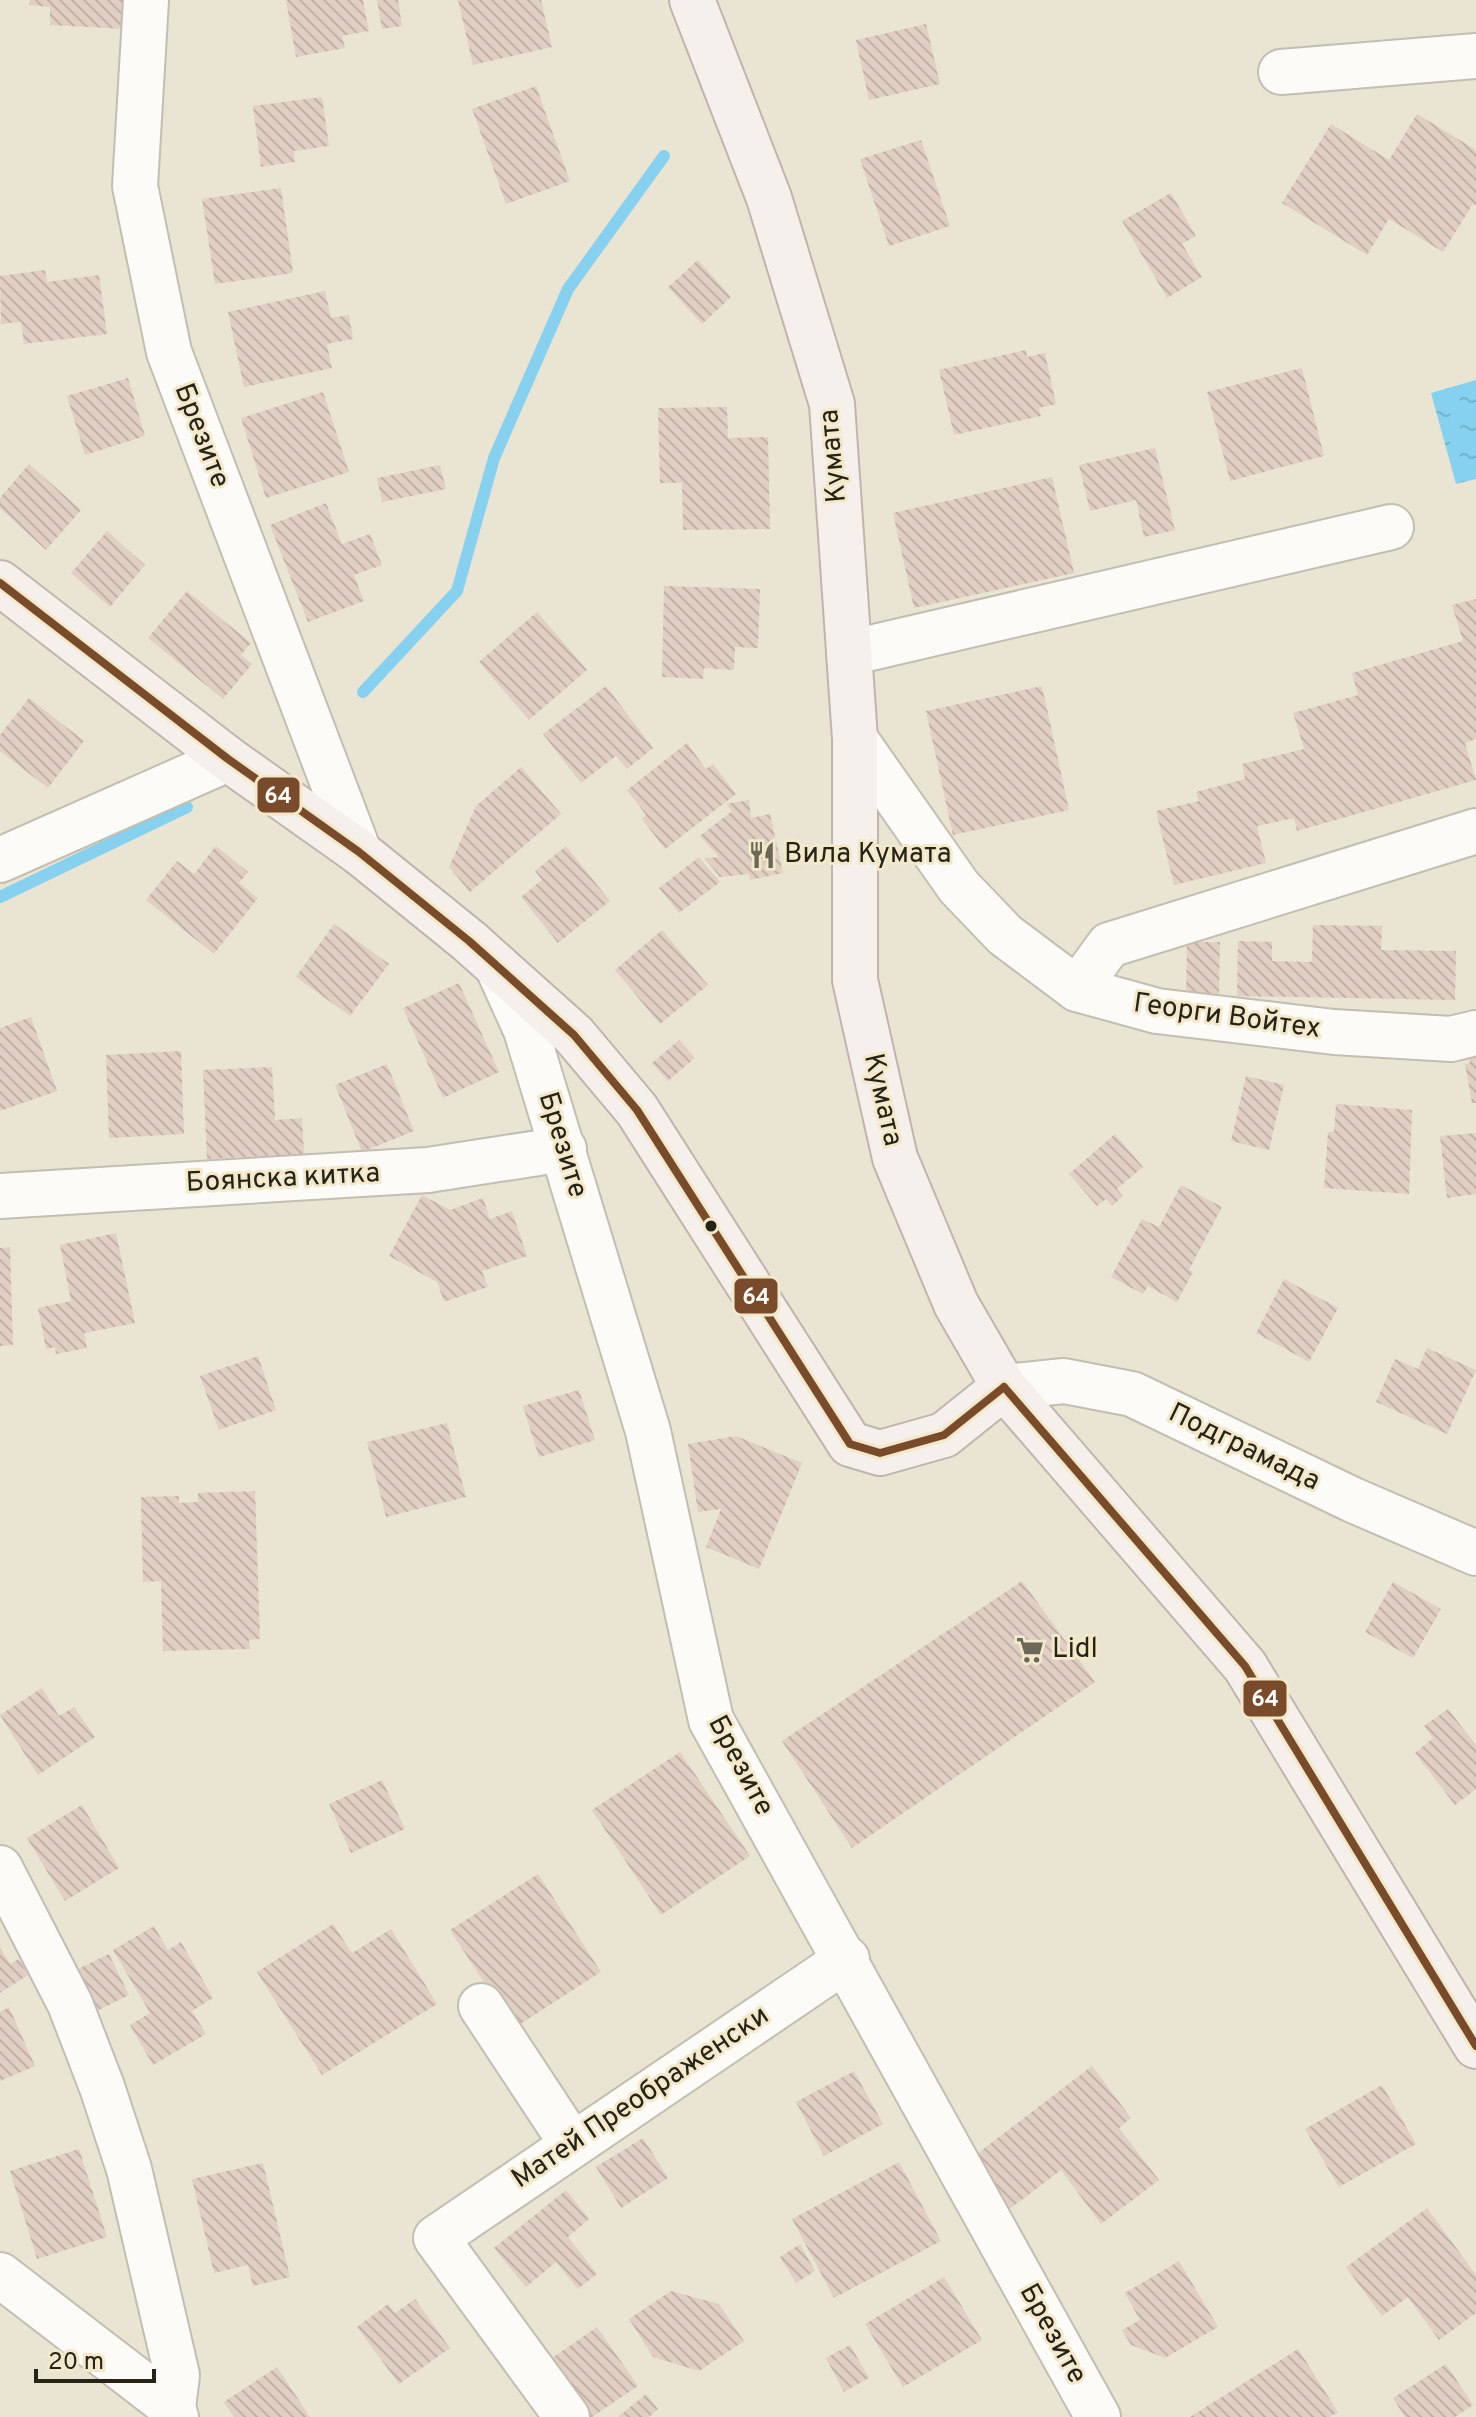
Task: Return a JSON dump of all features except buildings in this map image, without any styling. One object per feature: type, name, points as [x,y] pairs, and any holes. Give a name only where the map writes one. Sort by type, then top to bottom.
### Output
[{"type":"main road","name":"Кумата","points":[[692,0],[769,198],[832,404],[855,739],[855,980],[895,1158],[956,1304],[1004,1387],[1245,1666],[1476,2046]]},
{"type":"main road","points":[[0,583],[228,759],[359,852],[497,966],[574,1035],[637,1110],[850,1444],[880,1453],[944,1435],[1004,1387]]},
{"type":"street","name":"Брезите","points":[[146,0],[135,186],[169,352],[359,852]]},
{"type":"street","points":[[1281,72],[1476,56]]},
{"type":"street","points":[[849,653],[1391,527]]},
{"type":"street","name":"Георги Войтех","points":[[855,739],[959,887],[1005,935],[1077,989],[1157,1011],[1334,1032],[1451,1039],[1476,1033]]},
{"type":"street","points":[[0,860],[228,759]]},
{"type":"street","points":[[1077,989],[1109,945],[1476,831]]},
{"type":"street","name":"Брезите","points":[[497,966],[526,1030],[648,1431],[711,1720],[847,1959],[1098,2417]]},
{"type":"street","name":"Боянска китка","points":[[0,1196],[428,1170],[564,1149]]},
{"type":"street","name":"Подграмада","points":[[1004,1387],[1064,1381],[1132,1394],[1353,1500],[1476,1553]]},
{"type":"street","points":[[0,1868],[70,2004],[129,2169],[177,2375],[174,2413]]},
{"type":"street","name":"Матей Преображенски","points":[[567,2417],[436,2238],[847,1959]]},
{"type":"street","points":[[481,2006],[572,2144]]},
{"type":"street","points":[[0,2275],[174,2413]]},
{"type":"water","points":[[1476,380],[1476,479],[1456,484],[1431,393]]},
{"type":"waterway","points":[[363,692],[457,591],[494,458],[568,289],[664,156]]},
{"type":"waterway","points":[[0,897],[187,807]]},
{"type":"transit line","name":"64","points":[[0,583],[228,759],[359,852],[469,941],[574,1035],[637,1110],[850,1444],[880,1453],[944,1435],[1004,1387]]},
{"type":"transit line","name":"64","points":[[1004,1387],[1245,1666],[1476,2046]]},
{"type":"place","name":"Вила Кумата","points":[[762,855]]},
{"type":"place","name":"Lidl","points":[[1030,1650]]}]
